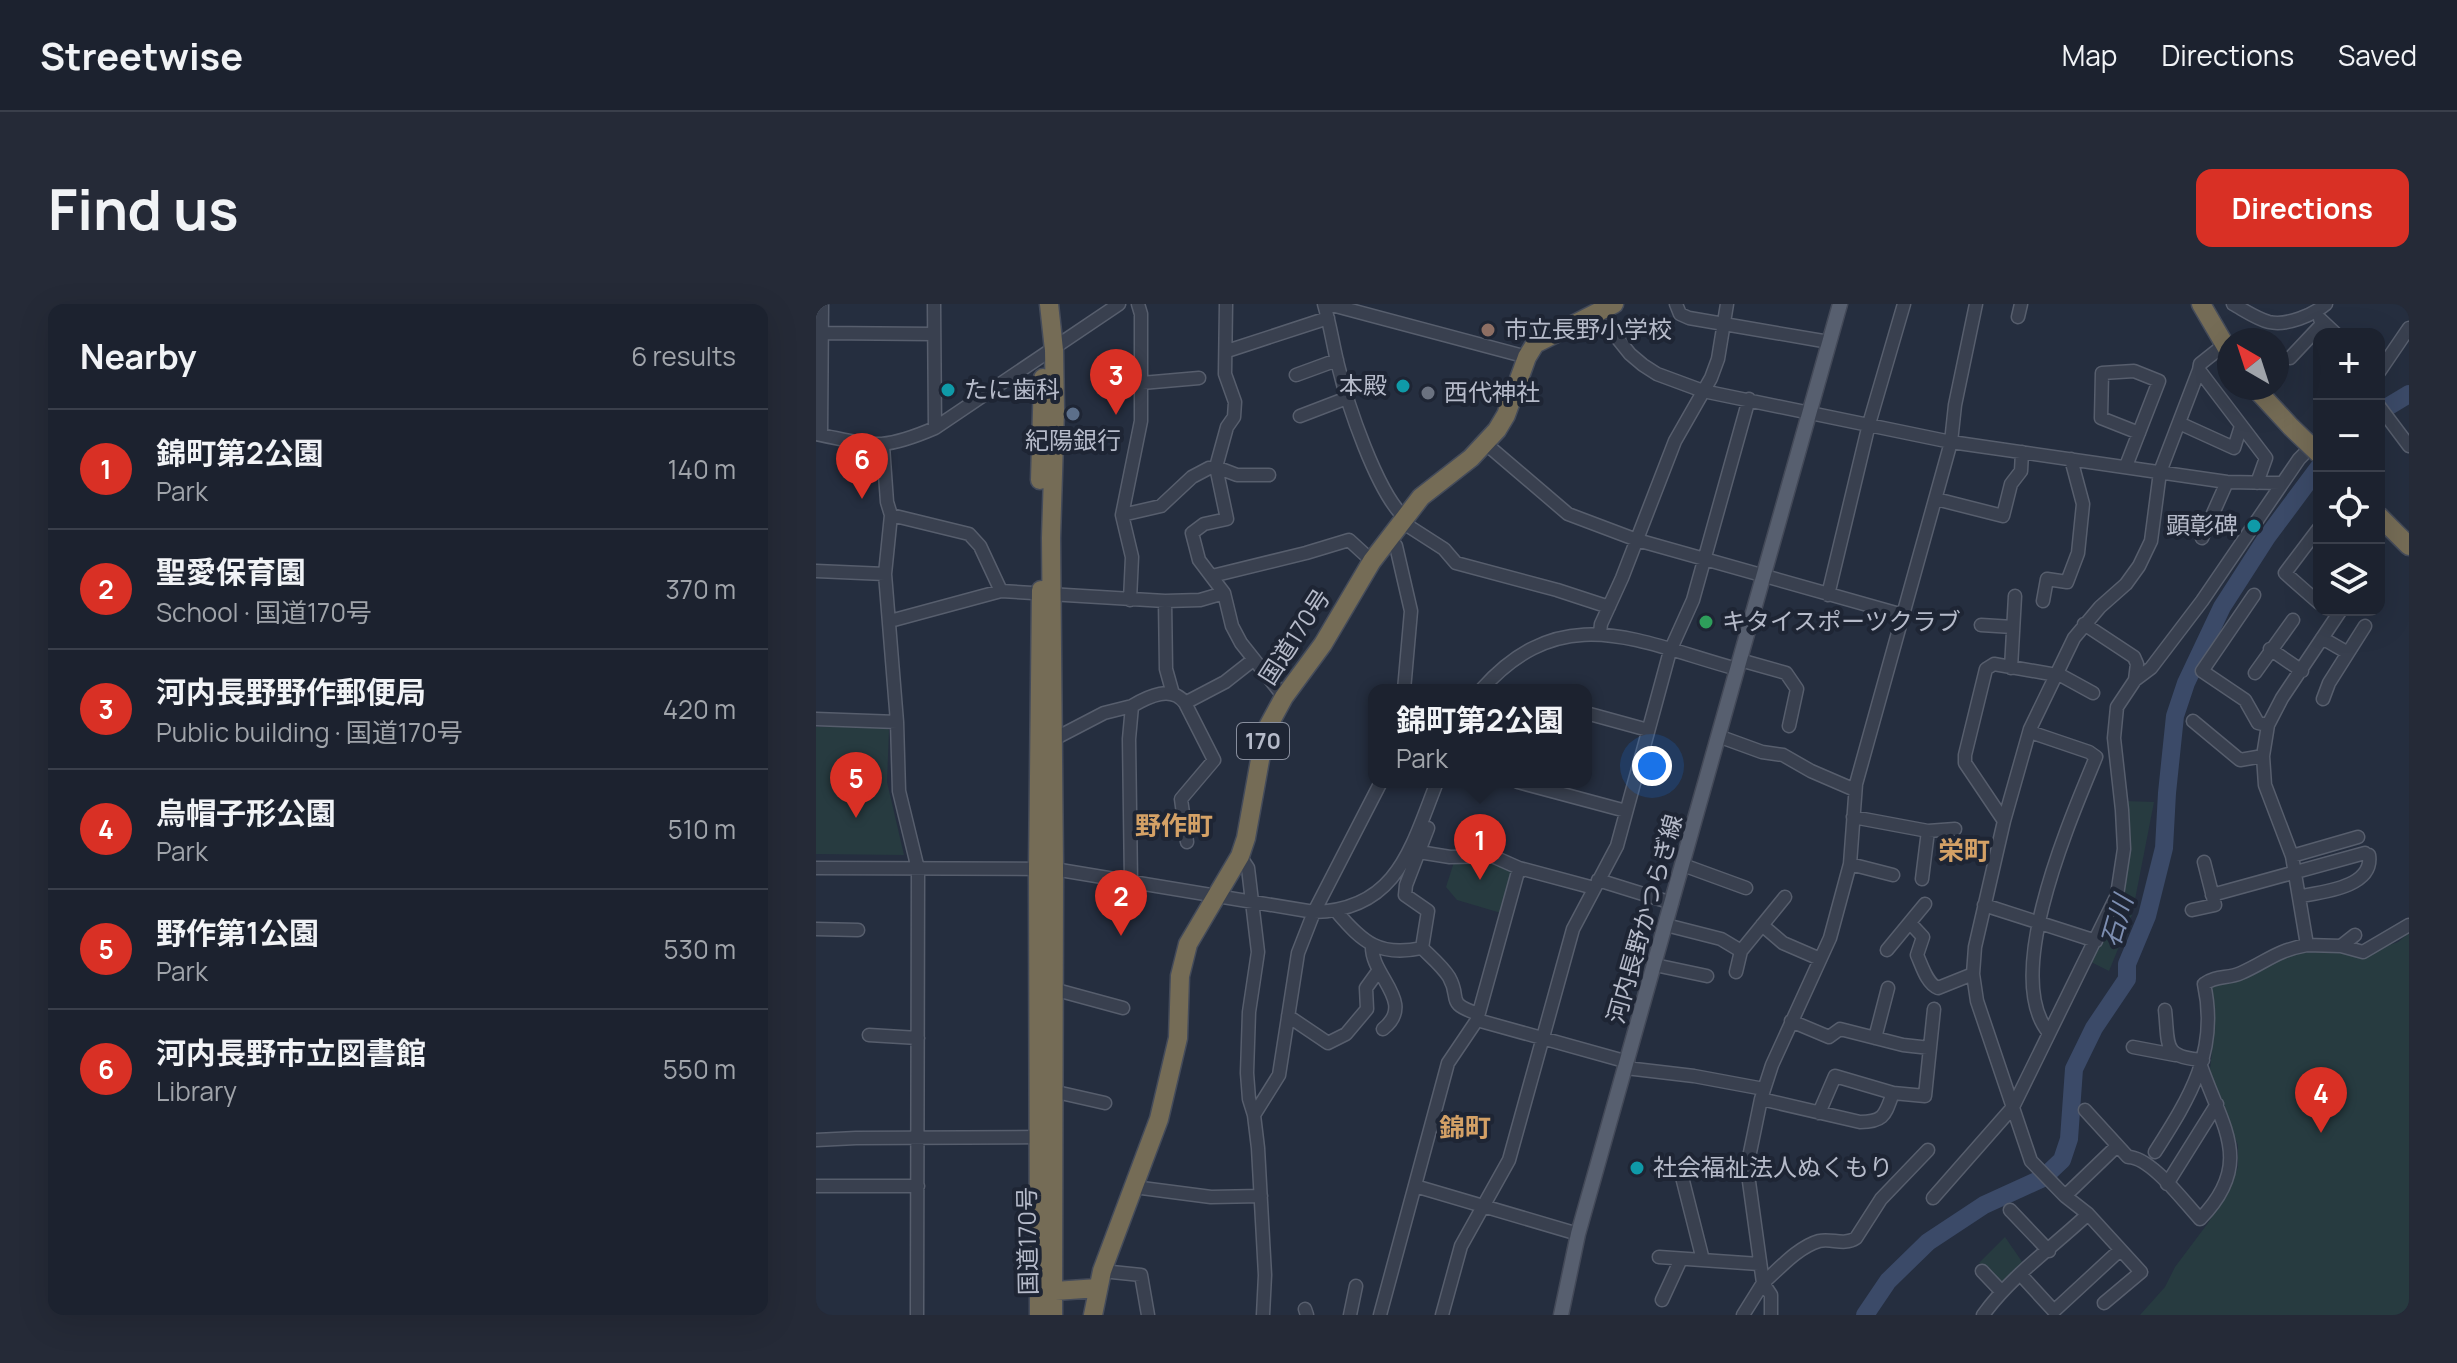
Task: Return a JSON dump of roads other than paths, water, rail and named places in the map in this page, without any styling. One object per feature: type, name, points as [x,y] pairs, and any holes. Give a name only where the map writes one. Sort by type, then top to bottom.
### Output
[{"type":"highway","name":"国道170号","points":[[1041,304],[1048,354]]},
{"type":"highway","name":"国道170号","points":[[1049,304],[1045,1137],[1046,1292],[1053,1315]]},
{"type":"highway","points":[[2201,304],[2217,332]]},
{"type":"highway","name":"国道170号","points":[[1093,1315],[1100,1279],[1159,1119],[1168,1085],[1178,1038],[1180,976],[1188,944],[1240,856],[1265,732],[1284,697],[1323,644],[1372,561],[1421,497],[1486,444],[1506,415],[1527,357],[1535,344],[1605,309]]},
{"type":"highway","points":[[2266,400],[2313,448]]},
{"type":"highway","points":[[2385,522],[2409,546]]},
{"type":"highway","name":"国道170号","points":[[1045,1137],[1052,1091],[1053,989],[1046,869],[1054,739],[1047,595]]},
{"type":"highway","points":[[1046,1292],[1100,1279]]},
{"type":"highway","name":"国道170号","points":[[1039,1315],[1046,1292]]},
{"type":"main road","name":"河内長野かつらぎ線","points":[[1561,1315],[1578,1234],[1840,304]]},
{"type":"street","points":[[822,304],[819,434],[883,446],[935,428],[1119,304]]},
{"type":"street","points":[[934,304],[935,428]]},
{"type":"street","points":[[1130,600],[1132,557],[1122,515],[1141,421],[1141,314],[1138,304]]},
{"type":"street","points":[[1226,304],[1225,374],[1235,402],[1234,417],[1227,427],[1216,467],[1227,519],[1204,524],[1192,533],[1199,560],[1224,593],[1232,626],[1253,660],[1284,697]]},
{"type":"street","points":[[1527,357],[1326,304],[1347,398],[1382,484],[1404,520],[1444,549],[1456,563],[1609,607]]},
{"type":"street","points":[[1676,304],[1680,314],[1829,342]]},
{"type":"street","points":[[1600,633],[1675,441],[1718,359],[1727,304]]},
{"type":"street","points":[[1828,595],[1869,424],[1904,304]]},
{"type":"street","points":[[1771,1315],[1771,1295],[1763,1283],[1759,1264],[1747,1167],[1772,1065],[1830,938],[1850,864],[1855,790],[1951,442],[1955,405],[1976,304]]},
{"type":"street","points":[[2233,304],[2269,322],[2319,318],[2330,328]]},
{"type":"street","points":[[2290,358],[2326,304]]},
{"type":"street","points":[[1605,309],[1630,354],[1643,365],[1657,374],[1703,391],[1951,442],[2227,482],[2281,483]]},
{"type":"street","points":[[1227,351],[1328,318]]},
{"type":"street","points":[[2385,362],[2409,328]]},
{"type":"street","points":[[822,333],[934,334]]},
{"type":"street","points":[[2104,1303],[2141,1272],[2088,1214],[2031,1161],[1982,1018],[1973,974],[1975,947],[2004,821],[2030,732],[2054,675],[2084,624],[2126,584],[2139,566],[2151,541],[2160,472],[2200,364],[2217,355]]},
{"type":"street","points":[[1296,375],[1337,360]]},
{"type":"street","points":[[2199,370],[2266,458],[2257,483]]},
{"type":"street","points":[[2126,466],[2139,433],[2159,381],[2134,371],[2102,373],[2101,418],[2139,433]]},
{"type":"street","points":[[1142,383],[1199,378]]},
{"type":"street","points":[[1300,416],[1347,398]]},
{"type":"street","points":[[1442,1315],[1461,1246],[1509,1160],[1573,929],[1617,846],[1670,651],[1693,600],[1749,399]]},
{"type":"street","points":[[2385,413],[2409,446]]},
{"type":"street","points":[[2179,423],[2234,448],[2241,426]]},
{"type":"street","points":[[1486,444],[1568,514],[1637,540],[1903,615]]},
{"type":"street","points":[[1933,1198],[2013,1107],[2117,895],[2122,874],[2122,810],[2114,738],[2117,707],[2135,680],[2151,668],[2202,601],[2281,483],[2313,445]]},
{"type":"street","points":[[883,446],[887,502],[891,515],[885,574],[897,722],[899,791],[918,869],[917,1315]]},
{"type":"street","points":[[1936,499],[2003,516],[2011,484],[2021,471],[2022,452]]},
{"type":"street","points":[[2043,601],[2047,579],[2067,582],[2078,553],[2083,504],[2071,459]]},
{"type":"street","points":[[1122,515],[1161,506],[1192,477],[1209,468],[1216,467],[1237,475],[1269,475]]},
{"type":"street","points":[[2202,538],[2227,482]]},
{"type":"street","points":[[891,515],[969,534],[980,546],[1001,591]]},
{"type":"street","points":[[2313,536],[2285,573],[2313,598]]},
{"type":"street","points":[[1390,539],[1396,546],[1411,611],[1405,684]]},
{"type":"street","points":[[1212,576],[1349,540],[1372,561]]},
{"type":"street","points":[[816,571],[885,574]]},
{"type":"street","points":[[890,621],[1001,591],[1165,601],[1200,600],[1224,593]]},
{"type":"street","points":[[2254,595],[2202,671],[2245,700],[2258,723],[2268,725]]},
{"type":"street","points":[[2011,668],[2015,596]]},
{"type":"street","points":[[1165,601],[1166,669],[1173,694]]},
{"type":"street","points":[[2307,945],[2296,873],[2265,785],[2263,756],[2268,725],[2333,616]]},
{"type":"street","points":[[2255,673],[2293,620]]},
{"type":"street","points":[[2084,624],[2134,657],[2137,664],[2135,680]]},
{"type":"street","points":[[1981,625],[2013,627]]},
{"type":"street","points":[[2323,699],[2329,683],[2365,626]]},
{"type":"street","points":[[1487,684],[1508,663],[1536,646],[1574,634],[1600,633],[1631,638],[1670,651],[1786,673],[1797,689],[1789,726]]},
{"type":"street","points":[[2322,638],[2348,653]]},
{"type":"street","points":[[2270,649],[2302,671]]},
{"type":"street","points":[[1185,703],[1225,682],[1253,660]]},
{"type":"street","points":[[2004,821],[1965,763],[1986,669],[1994,664],[2062,676],[2093,693]]},
{"type":"street","points":[[1054,739],[1104,713],[1132,706],[1158,694],[1180,697],[1214,760],[1181,799],[1187,842]]},
{"type":"street","points":[[1131,882],[1129,739],[1132,706]]},
{"type":"street","points":[[1592,715],[1648,730]]},
{"type":"street","points":[[816,719],[897,722]]},
{"type":"street","points":[[2193,721],[2240,760],[2263,756]]},
{"type":"street","points":[[2030,732],[2096,757],[2059,847],[2039,921],[2033,996],[2041,1024],[2049,1033]]},
{"type":"street","points":[[1718,736],[1762,752],[1783,755],[1855,790]]},
{"type":"street","points":[[1254,1115],[1279,1075],[1298,953],[1314,912],[1378,788]]},
{"type":"street","points":[[816,868],[1046,869],[1250,903],[1314,912],[1336,911],[1348,909],[1374,896],[1396,874],[1416,836],[1435,788]]},
{"type":"street","points":[[1422,948],[1428,911],[1413,903],[1404,891],[1444,788]]},
{"type":"street","points":[[1540,788],[1626,811]]},
{"type":"street","points":[[1853,817],[1928,831],[1955,829]]},
{"type":"street","points":[[1922,879],[1928,831]]},
{"type":"street","points":[[2292,856],[2358,837]]},
{"type":"street","points":[[1419,852],[1450,857],[1482,854],[1519,868],[1672,903]]},
{"type":"street","points":[[2212,895],[2367,854],[2371,861],[2365,874],[2358,879],[2336,889],[2301,896]]},
{"type":"street","points":[[1240,856],[1248,868],[1258,952],[1249,1012],[1247,1073],[1261,1196],[1265,1275],[1263,1315]]},
{"type":"street","points":[[2192,910],[2215,905],[2204,862]]},
{"type":"street","points":[[1850,864],[1893,875]]},
{"type":"street","points":[[1683,865],[1746,888]]},
{"type":"street","points":[[1380,1315],[1448,1063],[1477,1017],[1519,868]]},
{"type":"street","points":[[1736,972],[1741,951],[1785,897]]},
{"type":"street","points":[[1887,950],[1925,904]]},
{"type":"street","points":[[1984,905],[2096,941]]},
{"type":"street","points":[[1336,911],[1348,926],[1372,945],[1400,953],[1422,948]]},
{"type":"street","points":[[1911,924],[1923,937],[1917,955],[1933,987],[1938,988],[1973,974]]},
{"type":"street","points":[[1666,925],[1721,939],[1741,951]]},
{"type":"street","points":[[1762,925],[1783,943],[1820,959]]},
{"type":"street","points":[[2155,1152],[2188,1099],[2202,1063],[2209,1018],[2204,984],[2212,978],[2243,972],[2275,953],[2307,945],[2341,946],[2363,952],[2409,925]]},
{"type":"street","points":[[816,929],[858,930]]},
{"type":"street","points":[[2341,946],[2355,935]]},
{"type":"street","points":[[1372,945],[1371,957],[1394,998],[1396,1009],[1393,1021],[1383,1029]]},
{"type":"street","points":[[1422,948],[1450,978],[1454,1001],[1461,1008],[1477,1017],[1542,1040],[1627,1065],[1694,1076],[1860,1122],[1875,1122],[1885,1115],[1893,1093]]},
{"type":"street","points":[[1655,965],[1707,976]]},
{"type":"street","points":[[1288,1016],[1328,1043],[1346,1034],[1367,1009],[1366,988],[1379,970]]},
{"type":"street","points":[[1875,1038],[1888,988]]},
{"type":"street","points":[[1053,989],[1123,1008]]},
{"type":"street","points":[[1819,1113],[1835,1076],[1893,1093],[1925,1096],[1934,1009]]},
{"type":"street","points":[[2165,1010],[2170,1050],[2175,1055]]},
{"type":"street","points":[[1791,1021],[1829,1037],[1840,1029],[1930,1048]]},
{"type":"street","points":[[869,1035],[918,1038]]},
{"type":"street","points":[[2133,1047],[2202,1063]]},
{"type":"street","points":[[2085,1110],[2128,1157],[2135,1157],[2154,1170],[2200,1219],[2216,1202],[2230,1172],[2232,1155],[2217,1104],[2206,1085],[2202,1063]]},
{"type":"street","points":[[1052,1091],[1105,1103]]},
{"type":"street","points":[[2167,1184],[2217,1104]]},
{"type":"street","points":[[816,1140],[1045,1137]]},
{"type":"street","points":[[2061,1191],[2117,1146]]},
{"type":"street","points":[[1743,1315],[1763,1283],[1801,1250],[1817,1242],[1850,1243],[1856,1238],[1881,1199],[1928,1150]]},
{"type":"street","points":[[1682,1177],[1703,1260]]},
{"type":"street","points":[[816,1186],[918,1186]]},
{"type":"street","points":[[1415,1186],[1578,1234]]},
{"type":"street","points":[[1134,1187],[1211,1197],[1261,1196]]},
{"type":"street","points":[[2010,1210],[2049,1251]]},
{"type":"street","points":[[1984,1314],[2001,1291],[2088,1214]]},
{"type":"street","points":[[2020,1274],[2054,1311],[2120,1250]]},
{"type":"street","points":[[1659,1257],[1759,1264]]},
{"type":"street","points":[[1662,1300],[1681,1259]]},
{"type":"street","points":[[1982,1271],[2001,1291]]},
{"type":"street","points":[[1100,1279],[1141,1275],[1148,1315]]},
{"type":"street","points":[[1350,1315],[1356,1286]]},
{"type":"waterway","name":"石川","points":[[2385,408],[2409,394]]},
{"type":"waterway","name":"石川","points":[[1865,1315],[1888,1281],[1928,1242],[1984,1205],[2043,1178],[2062,1160],[2069,1139],[2074,1069],[2094,1028],[2127,979],[2127,964],[2147,916],[2164,848],[2175,716],[2186,683],[2222,607],[2267,537],[2315,472]]},
{"type":"place","name":"市立長野小学校","points":[[1488,330]]},
{"type":"place","name":"本殿","points":[[1403,386]]},
{"type":"place","name":"たに歯科","points":[[948,390]]},
{"type":"place","name":"西代神社","points":[[1428,393]]},
{"type":"place","name":"紀陽銀行","points":[[1073,414]]},
{"type":"place","name":"河内長野野作郵便局","points":[[1116,415]]},
{"type":"place","name":"河内長野市立図書館","points":[[862,499]]},
{"type":"place","name":"顕彰碑","points":[[2254,526]]},
{"type":"place","name":"キタイスポーツクラブ","points":[[1706,622]]},
{"type":"place","name":"野作第1公園","points":[[856,818]]},
{"type":"place","name":"錦町第2公園","points":[[1480,880]]},
{"type":"place","name":"聖愛保育園","points":[[1121,936]]},
{"type":"place","name":"烏帽子形公園","points":[[2321,1133]]},
{"type":"place","name":"社会福祉法人ぬくもり","points":[[1637,1168]]},
{"type":"district","name":"野作町","points":[[1174,826]]},
{"type":"district","name":"栄町","points":[[1964,851]]},
{"type":"district","name":"錦町","points":[[1465,1128]]}]
